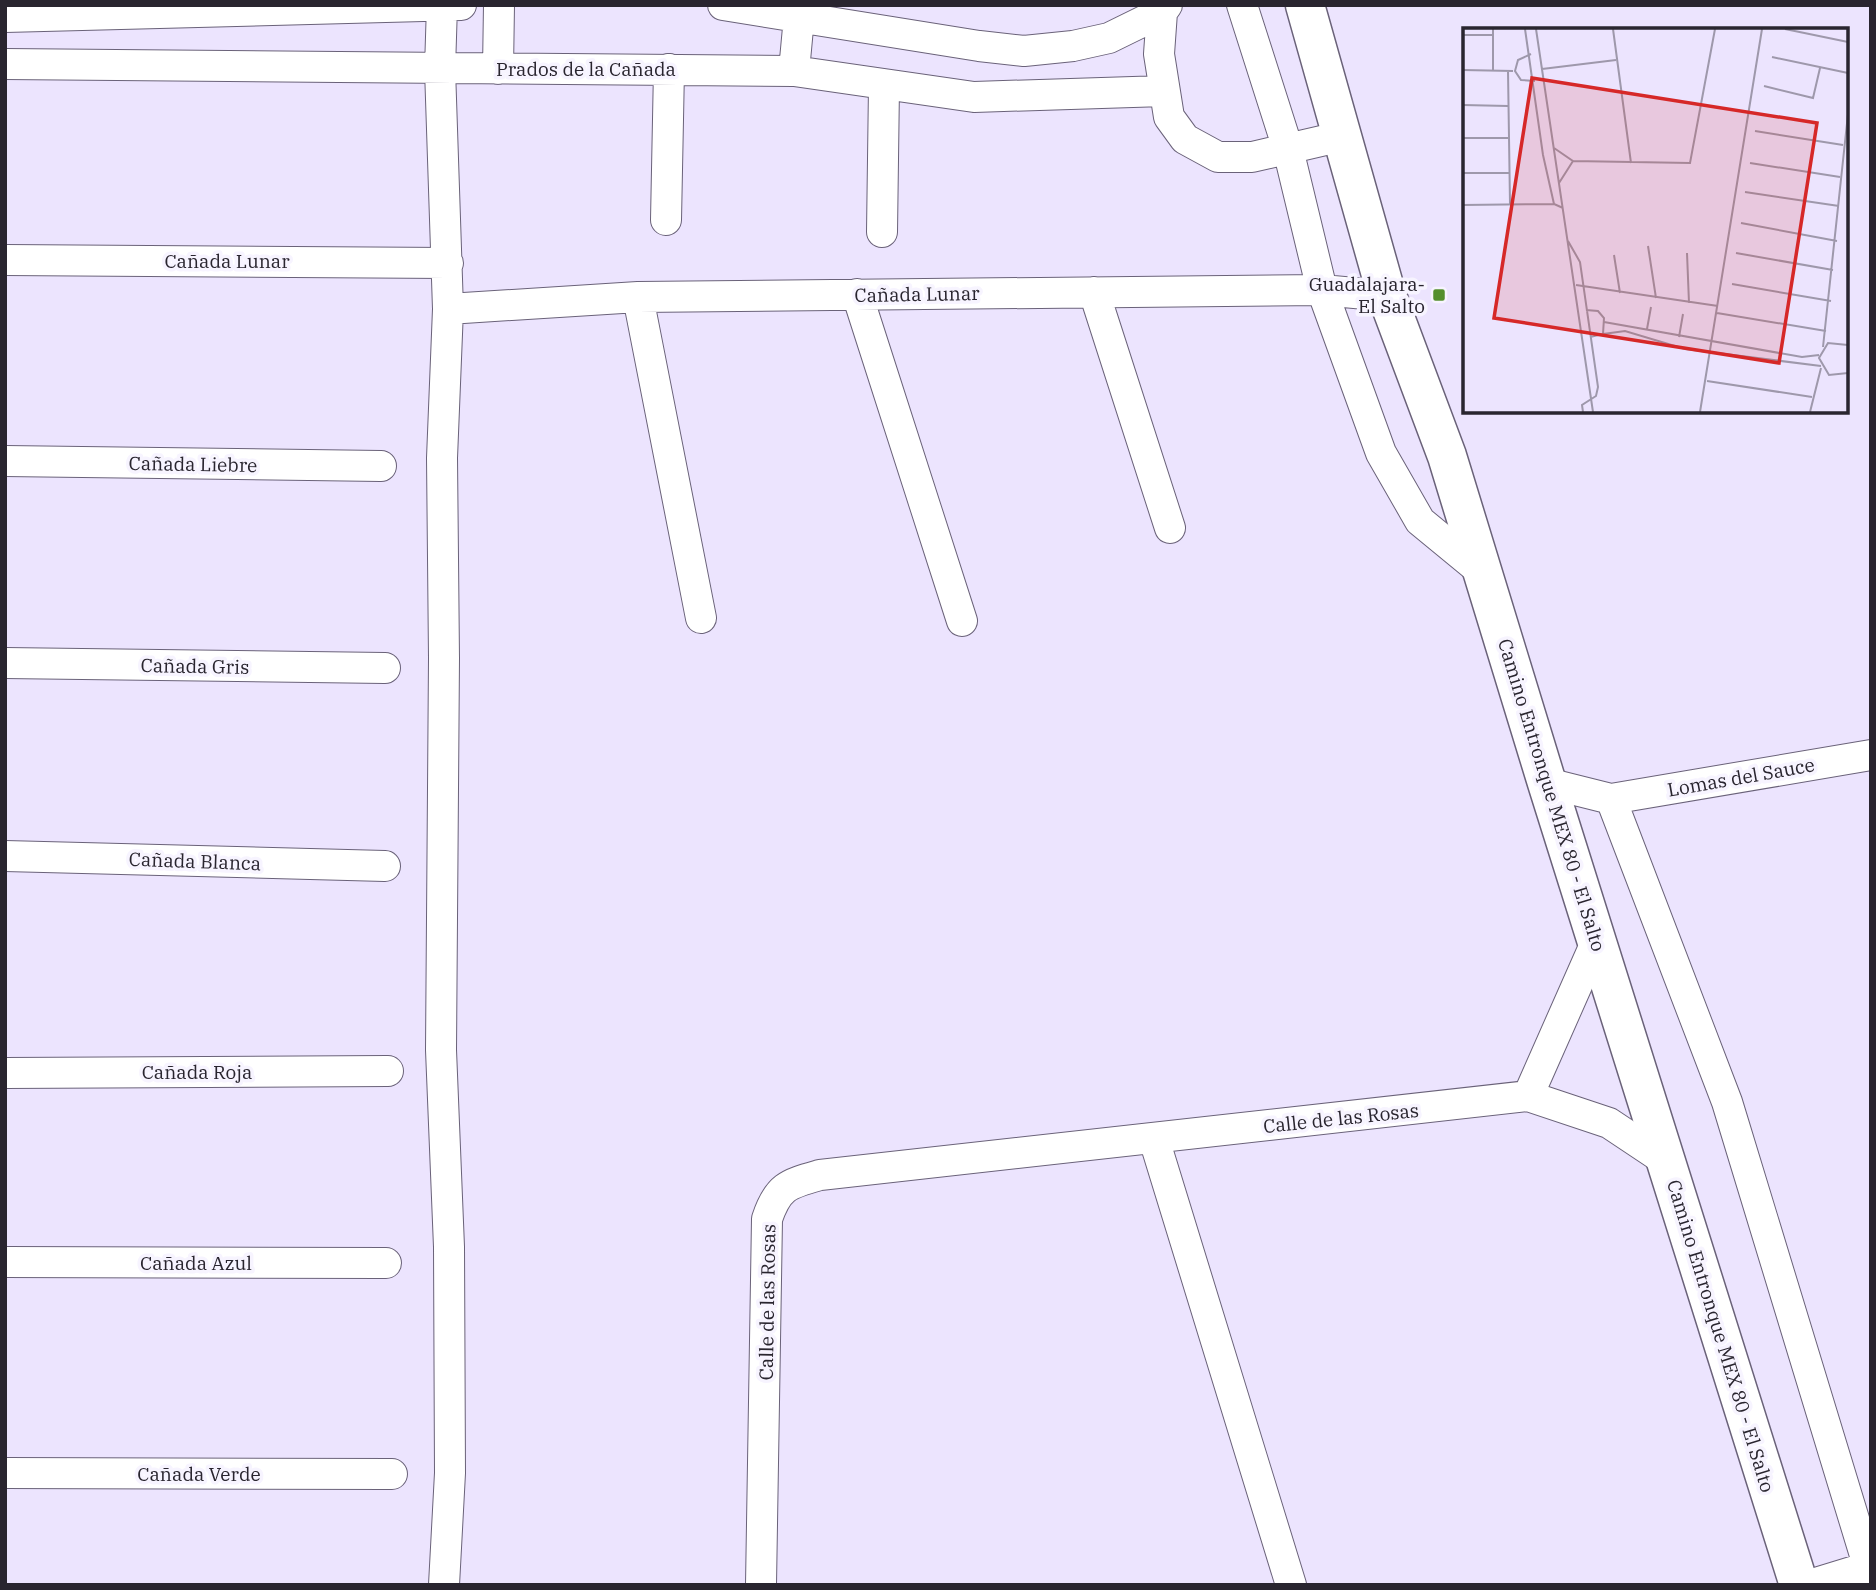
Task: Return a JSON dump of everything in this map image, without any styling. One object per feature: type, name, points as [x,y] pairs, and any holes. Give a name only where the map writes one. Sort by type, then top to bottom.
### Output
[{"type":"main road","name":"Camino Entronque MEX 80 - El Salto","points":[[1305,5],[1387,296],[1447,456],[1546,783],[1799,1585]]},
{"type":"street","points":[[498,69],[499,5]]},
{"type":"street","points":[[723,5],[1024,51],[1073,46],[1109,38],[1164,9]]},
{"type":"street","points":[[1242,5],[1288,149],[1322,290],[1381,453],[1420,521],[1482,572]]},
{"type":"street","points":[[5,17],[449,6],[440,69],[448,263],[442,458],[444,658],[441,1050],[449,1247],[450,1460],[444,1585]]},
{"type":"street","points":[[1164,9],[1159,54],[1164,91],[1169,117],[1185,139],[1218,157],[1252,157],[1343,136]]},
{"type":"street","points":[[794,71],[799,17]]},
{"type":"street","name":"Prados de la Cañada","points":[[5,64],[794,71],[974,97],[1164,91]]},
{"type":"street","points":[[666,220],[669,69]]},
{"type":"street","points":[[882,232],[884,86]]},
{"type":"street","name":"Cañada Lunar","points":[[5,260],[448,263]]},
{"type":"street","name":"Cañada Lunar","points":[[448,309],[638,297],[1322,290],[1387,296]]},
{"type":"street","points":[[1094,292],[1170,528]]},
{"type":"street","points":[[857,294],[962,621]]},
{"type":"street","points":[[638,297],[701,618]]},
{"type":"street","name":"Cañada Liebre","points":[[5,461],[381,466]]},
{"type":"street","name":"Cañada Gris","points":[[5,663],[385,668]]},
{"type":"street","name":"Lomas del Sauce","points":[[1611,799],[1871,755]]},
{"type":"street","points":[[1546,783],[1611,799],[1727,1101],[1870,1569],[1810,1585]]},
{"type":"street","name":"Cañada Blanca","points":[[5,856],[384,866]]},
{"type":"street","points":[[1528,1096],[1597,940]]},
{"type":"street","name":"Cañada Roja","points":[[5,1073],[388,1071]]},
{"type":"street","name":"Calle de las Rosas","points":[[761,1585],[767,1219],[774,1198],[791,1183],[820,1175],[1528,1096],[1609,1123],[1666,1161]]},
{"type":"street","points":[[1154,1139],[1292,1585]]},
{"type":"street","name":"Cañada Azul","points":[[5,1262],[386,1263]]},
{"type":"street","name":"Cañada Verde","points":[[5,1473],[392,1474]]},
{"type":"place","name":"Guadalajara- El Salto","points":[[1439,295]]}]
